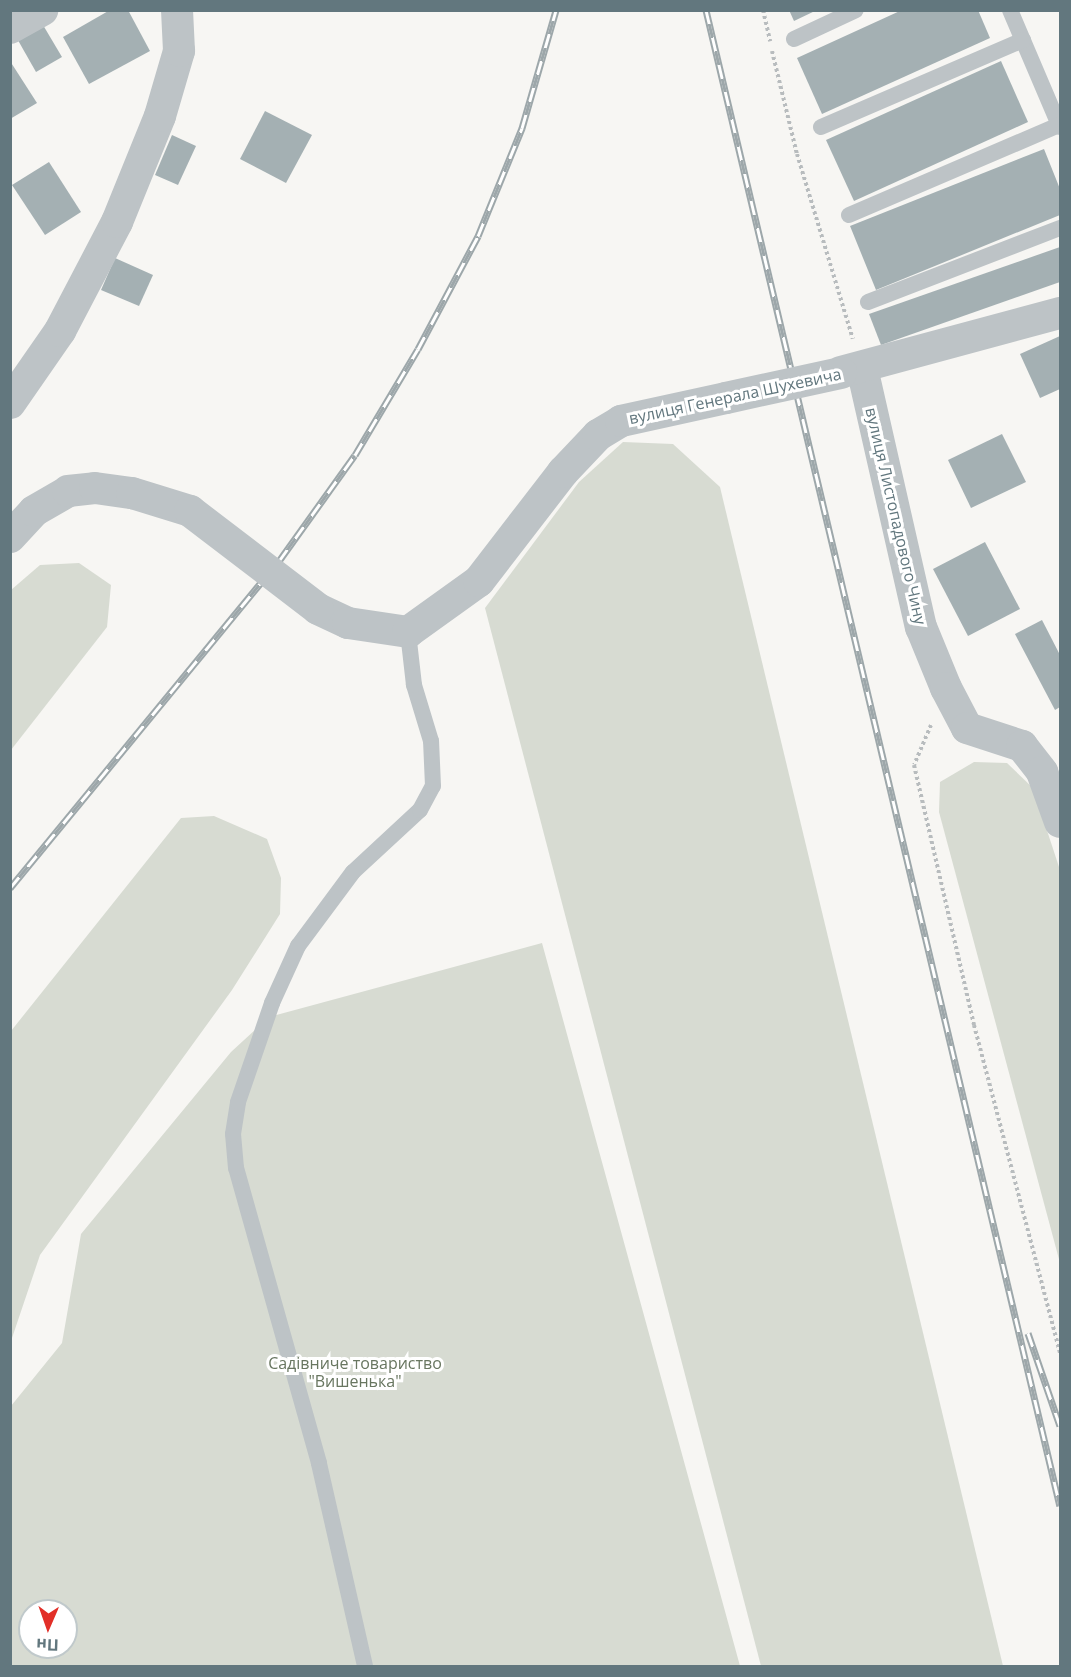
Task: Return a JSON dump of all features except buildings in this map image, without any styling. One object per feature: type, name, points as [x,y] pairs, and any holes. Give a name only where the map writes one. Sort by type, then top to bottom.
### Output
[{"type":"street","points":[[10,28],[42,10]]},
{"type":"street","points":[[10,403],[60,331],[117,222],[160,116],[179,51],[177,10]]},
{"type":"street","name":"вулиця Генерала Шухевича","points":[[408,632],[479,581],[563,472],[598,435],[621,421],[851,370],[1060,313]]},
{"type":"street","name":"вулиця Листопадового Чину","points":[[851,370],[921,627],[946,688],[967,728],[1022,747],[1042,772],[1060,822]]},
{"type":"street","points":[[10,537],[34,512],[68,491],[95,488],[132,493],[190,510],[318,609],[348,623],[408,632]]},
{"type":"lane","points":[[794,39],[856,10]]},
{"type":"lane","points":[[849,215],[1060,126],[1010,10]]},
{"type":"lane","points":[[821,127],[1023,39]]},
{"type":"lane","points":[[868,302],[1060,228]]},
{"type":"lane","points":[[365,1666],[319,1463],[236,1168],[233,1134],[238,1102],[272,1003],[298,946],[353,872],[420,810],[433,786],[432,741],[414,685],[408,632]]},
{"type":"path","points":[[763,10],[851,370]]},
{"type":"path","points":[[946,688],[914,765],[974,1025],[1060,1353]]},
{"type":"green space","points":[[623,442],[673,444],[720,487],[1003,1666],[761,1666],[485,608],[579,482]]},
{"type":"green space","points":[[79,563],[111,585],[107,627],[11,750],[11,590],[40,565]]},
{"type":"green space","points":[[974,762],[1007,763],[1033,788],[1060,870],[1060,1263],[939,812],[940,782]]},
{"type":"green space","points":[[214,816],[267,839],[281,878],[280,914],[232,990],[40,1255],[11,1341],[11,1031],[181,818]]},
{"type":"green space","name":"Садівниче товариство \"Вишенька\"","points":[[542,943],[740,1666],[11,1666],[11,1406],[62,1343],[81,1234],[231,1052],[269,1017]]},
{"type":"railway","points":[[10,888],[279,561],[355,455],[418,349],[478,236],[522,128],[556,10]]},
{"type":"railway","points":[[706,10],[1060,1506]]},
{"type":"railway","points":[[1028,1333],[1060,1426]]}]
